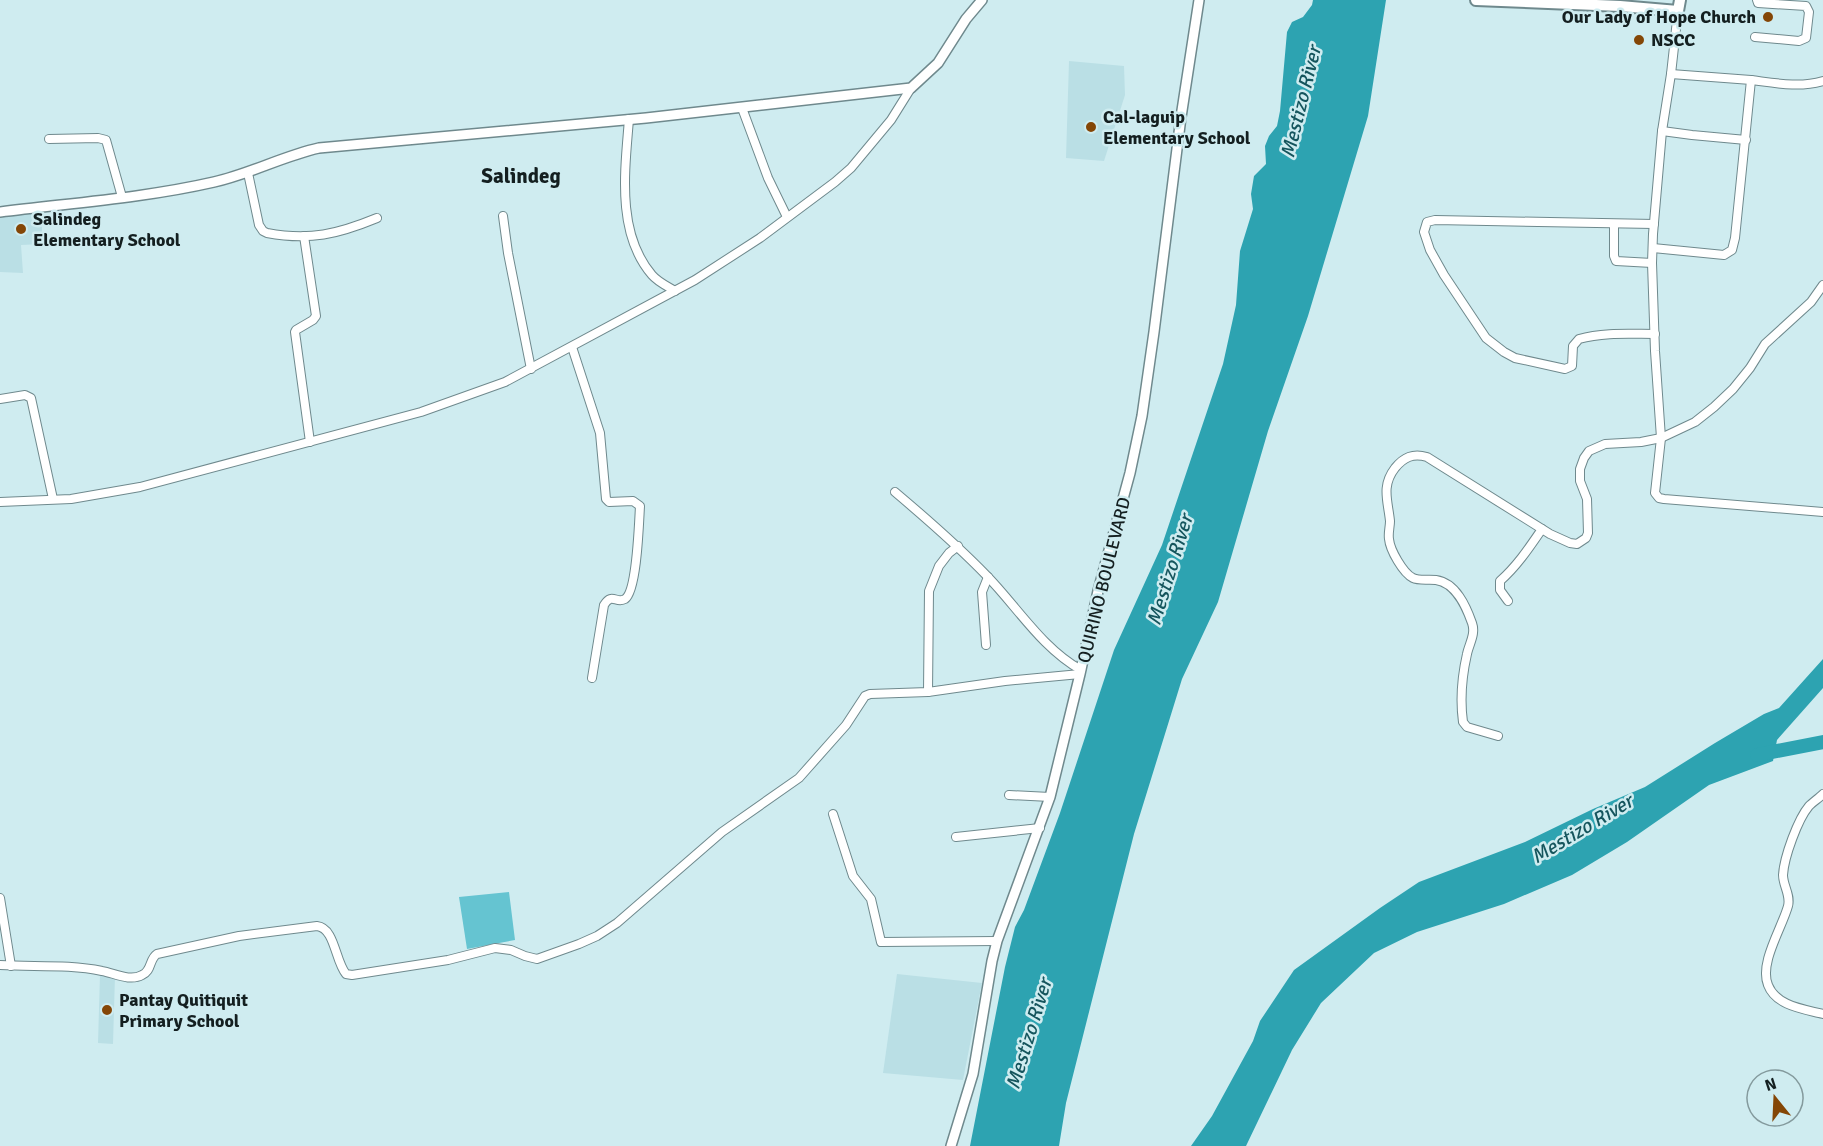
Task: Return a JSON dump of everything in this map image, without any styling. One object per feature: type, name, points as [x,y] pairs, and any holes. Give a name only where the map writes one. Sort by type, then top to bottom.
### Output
[{"type":"main road","points":[[1476,0],[1679,6]]},
{"type":"street","points":[[0,502],[80,498],[140,487],[421,412],[494,386],[531,369],[716,268],[835,182],[851,168],[891,120],[911,88],[938,63],[966,19],[982,0]]},
{"type":"street","name":"QUIRINO BOULEVARD","points":[[951,1146],[973,1074],[997,941],[1050,797],[1081,672],[1098,591],[1130,473],[1142,416],[1198,0]]},
{"type":"street","points":[[1755,37],[1799,41],[1806,38],[1809,12],[1806,6],[1758,3],[1757,0]]},
{"type":"street","points":[[1679,6],[1662,130],[1652,263],[1661,440],[1655,493],[1659,498],[1823,512]]},
{"type":"street","points":[[1671,74],[1790,85],[1823,81]]},
{"type":"street","points":[[1653,248],[1724,255],[1732,250],[1751,80]]},
{"type":"street","points":[[0,212],[213,183],[318,148],[742,108],[911,88]]},
{"type":"street","points":[[742,108],[759,158],[787,217]]},
{"type":"street","points":[[629,119],[625,178],[627,220],[634,247],[652,276],[675,291]]},
{"type":"street","points":[[1662,130],[1746,140]]},
{"type":"street","points":[[49,139],[98,138],[106,140],[122,197]]},
{"type":"street","points":[[248,173],[259,225],[263,231],[278,235],[334,234],[377,218]]},
{"type":"street","points":[[503,216],[508,254],[531,369]]},
{"type":"street","points":[[1654,224],[1435,220],[1427,222],[1424,232],[1430,250],[1444,275],[1486,338],[1515,358],[1565,369],[1572,366],[1573,346],[1579,339],[1588,336],[1655,334]]},
{"type":"street","points":[[1614,224],[1616,261],[1652,263]]},
{"type":"street","points":[[304,236],[316,316],[295,332],[310,442]]},
{"type":"street","points":[[1498,736],[1467,727],[1463,722],[1462,692],[1467,653],[1473,638],[1473,626],[1464,604],[1450,585],[1434,579],[1413,578],[1404,570],[1394,555],[1389,541],[1390,521],[1386,499],[1387,485],[1393,471],[1404,459],[1414,455],[1427,457],[1542,529],[1570,543],[1582,542],[1588,533],[1587,499],[1580,481],[1580,470],[1589,451],[1605,444],[1661,440],[1695,422],[1733,389],[1765,344],[1810,302],[1823,285]]},
{"type":"street","points":[[572,347],[600,434],[606,499],[609,502],[633,501],[640,506],[638,547],[632,587],[623,600],[610,598],[604,604],[592,678]]},
{"type":"street","points":[[0,399],[26,395],[31,398],[53,499]]},
{"type":"street","points":[[895,492],[958,546],[1052,650],[1081,672]]},
{"type":"street","points":[[1508,601],[1500,591],[1500,581],[1511,572],[1542,529]]},
{"type":"street","points":[[928,692],[929,591],[939,566],[958,546]]},
{"type":"street","points":[[986,645],[982,592],[988,577]]},
{"type":"street","points":[[0,965],[70,967],[100,970],[134,978],[149,971],[153,957],[157,954],[239,936],[317,926],[328,931],[341,968],[346,974],[352,975],[448,960],[495,948],[511,950],[531,959],[537,959],[579,945],[617,923],[722,832],[799,778],[846,725],[865,696],[928,692],[1081,672]]},
{"type":"street","points":[[1823,794],[1809,806],[1791,843],[1783,874],[1789,904],[1775,940],[1766,976],[1768,985],[1779,999],[1793,1006],[1823,1014]]},
{"type":"street","points":[[1009,795],[1050,797]]},
{"type":"street","points":[[833,814],[853,876],[871,898],[881,942],[997,941]]},
{"type":"street","points":[[956,837],[1040,828]]},
{"type":"street","points":[[0,898],[10,966]]},
{"type":"shaded area","name":"Cal-laguip Elementary School","points":[[1069,61],[1124,66],[1125,95],[1104,161],[1066,158]]},
{"type":"shaded area","name":"Salindeg Elementary School","points":[[42,211],[42,244],[21,245],[23,273],[0,272],[0,215]]},
{"type":"shaded area","points":[[509,892],[515,940],[467,949],[459,897]]},
{"type":"shaded area","points":[[897,974],[982,983],[963,1080],[883,1073]]},
{"type":"shaded area","name":"Pantay Quitiquit Primary School","points":[[100,975],[115,976],[113,1044],[98,1043]]},
{"type":"water","points":[[1313,0],[1386,0],[1368,116],[1308,316],[1268,431],[1218,602],[1182,679],[1134,834],[1066,1103],[1059,1146],[970,1146],[1015,927],[1024,910],[1060,813],[1114,650],[1162,545],[1223,364],[1236,305],[1240,251],[1253,209],[1251,194],[1254,176],[1266,164],[1265,146],[1277,126],[1280,111],[1287,32],[1292,22],[1303,17]]},
{"type":"water","points":[[1823,659],[1823,688],[1777,740],[1773,761],[1709,785],[1627,842],[1572,875],[1504,904],[1417,932],[1374,953],[1321,1003],[1292,1050],[1246,1146],[1191,1146],[1212,1116],[1253,1041],[1260,1021],[1294,970],[1419,882],[1525,842],[1645,787],[1764,714],[1779,708]]},
{"type":"waterway","name":"Mestizo River","points":[[1757,755],[1823,742]]},
{"type":"place","name":"Our Lady of Hope Church","points":[[1768,17]]},
{"type":"place","name":"NSCC","points":[[1639,40]]},
{"type":"place","name":"Cal-laguip Elementary School","points":[[1091,127]]},
{"type":"place","name":"Salindeg Elementary School","points":[[21,229]]},
{"type":"place","name":"Pantay Quitiquit Primary School","points":[[107,1010]]},
{"type":"district","name":"Salindeg","points":[[521,176]]}]
